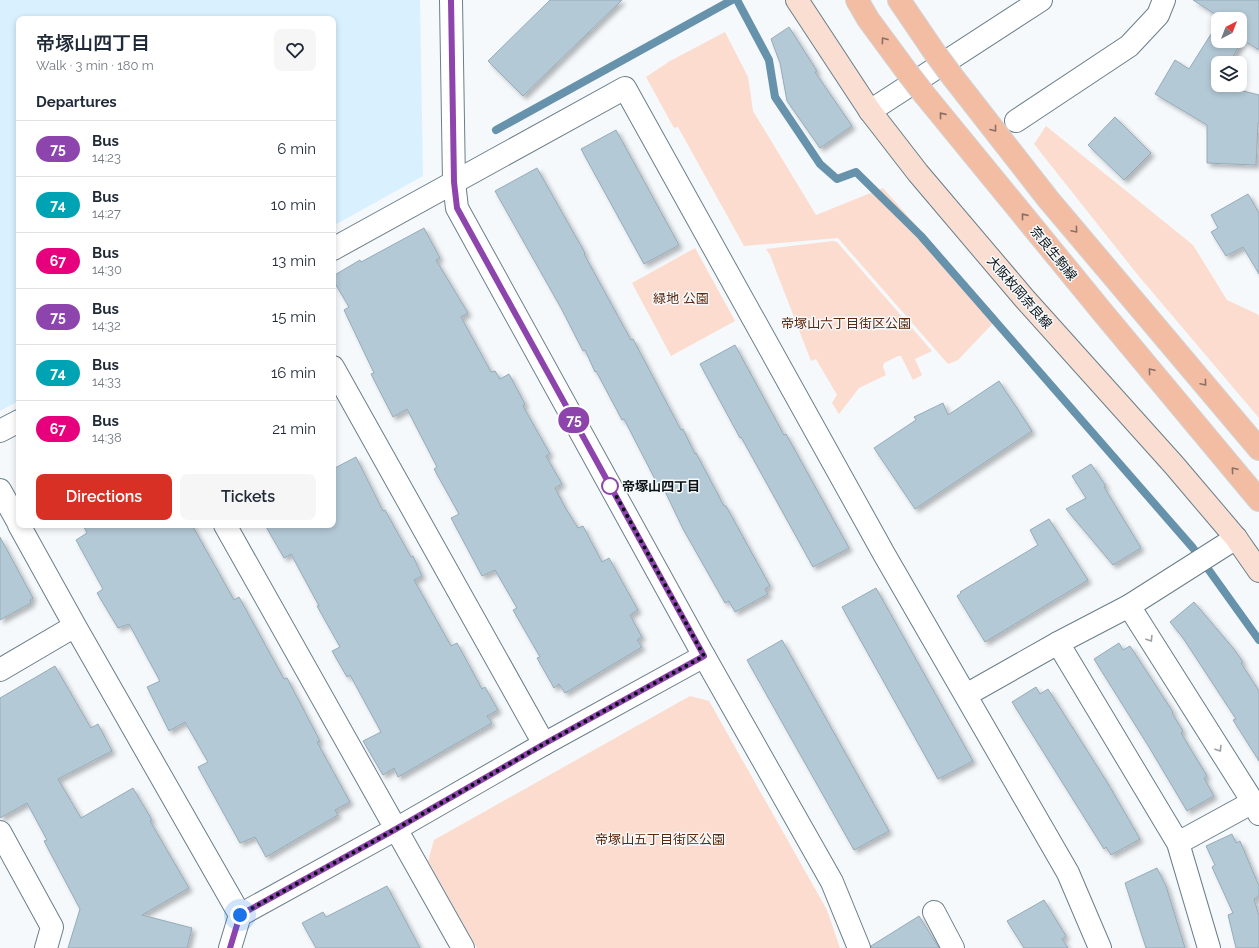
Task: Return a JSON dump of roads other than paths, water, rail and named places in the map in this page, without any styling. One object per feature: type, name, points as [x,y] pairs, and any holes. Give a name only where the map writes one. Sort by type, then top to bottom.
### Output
[{"type":"main road","name":"大阪枚岡奈良線","points":[[797,0],[870,111],[918,173],[1024,298],[1174,465],[1236,538],[1259,571]]},
{"type":"main road","name":"奈良生駒線","points":[[857,0],[868,18],[924,94],[1259,500]]},
{"type":"main road","points":[[899,0],[952,76],[1048,199],[1259,449]]},
{"type":"street","points":[[451,0],[454,182],[457,208],[704,656],[832,882],[859,948]]},
{"type":"street","points":[[870,111],[1041,0]]},
{"type":"street","points":[[1016,121],[1129,46],[1158,15],[1164,0]]},
{"type":"street","points":[[336,247],[625,88],[881,548],[1068,873],[1100,948]]},
{"type":"street","points":[[336,372],[544,744]]},
{"type":"street","points":[[0,432],[16,423]]},
{"type":"street","points":[[0,490],[16,519]]},
{"type":"street","points":[[21,528],[240,915]]},
{"type":"street","points":[[227,528],[463,948]]},
{"type":"street","points":[[966,695],[1058,643],[1129,606],[1236,538]]},
{"type":"street","points":[[1129,606],[1256,808],[1178,843]]},
{"type":"street","points":[[0,670],[75,626]]},
{"type":"street","points":[[1058,643],[1178,843],[1209,948]]},
{"type":"street","points":[[230,948],[240,915],[704,656]]},
{"type":"street","points":[[0,832],[52,927],[46,948]]},
{"type":"street","points":[[934,912],[953,948]]},
{"type":"waterway","points":[[496,130],[732,0]]},
{"type":"waterway","points":[[737,0],[769,60],[775,97],[820,164],[837,179],[856,172],[921,236],[1193,548],[1259,640]]},
{"type":"place","name":"帝塚山四丁目","points":[[610,486]]},
{"type":"park label","name":"緑地 公園","points":[[681,298]]},
{"type":"park label","name":"帝塚山六丁目街区公園","points":[[846,323]]},
{"type":"park label","name":"帝塚山五丁目街区公園","points":[[660,839]]}]
